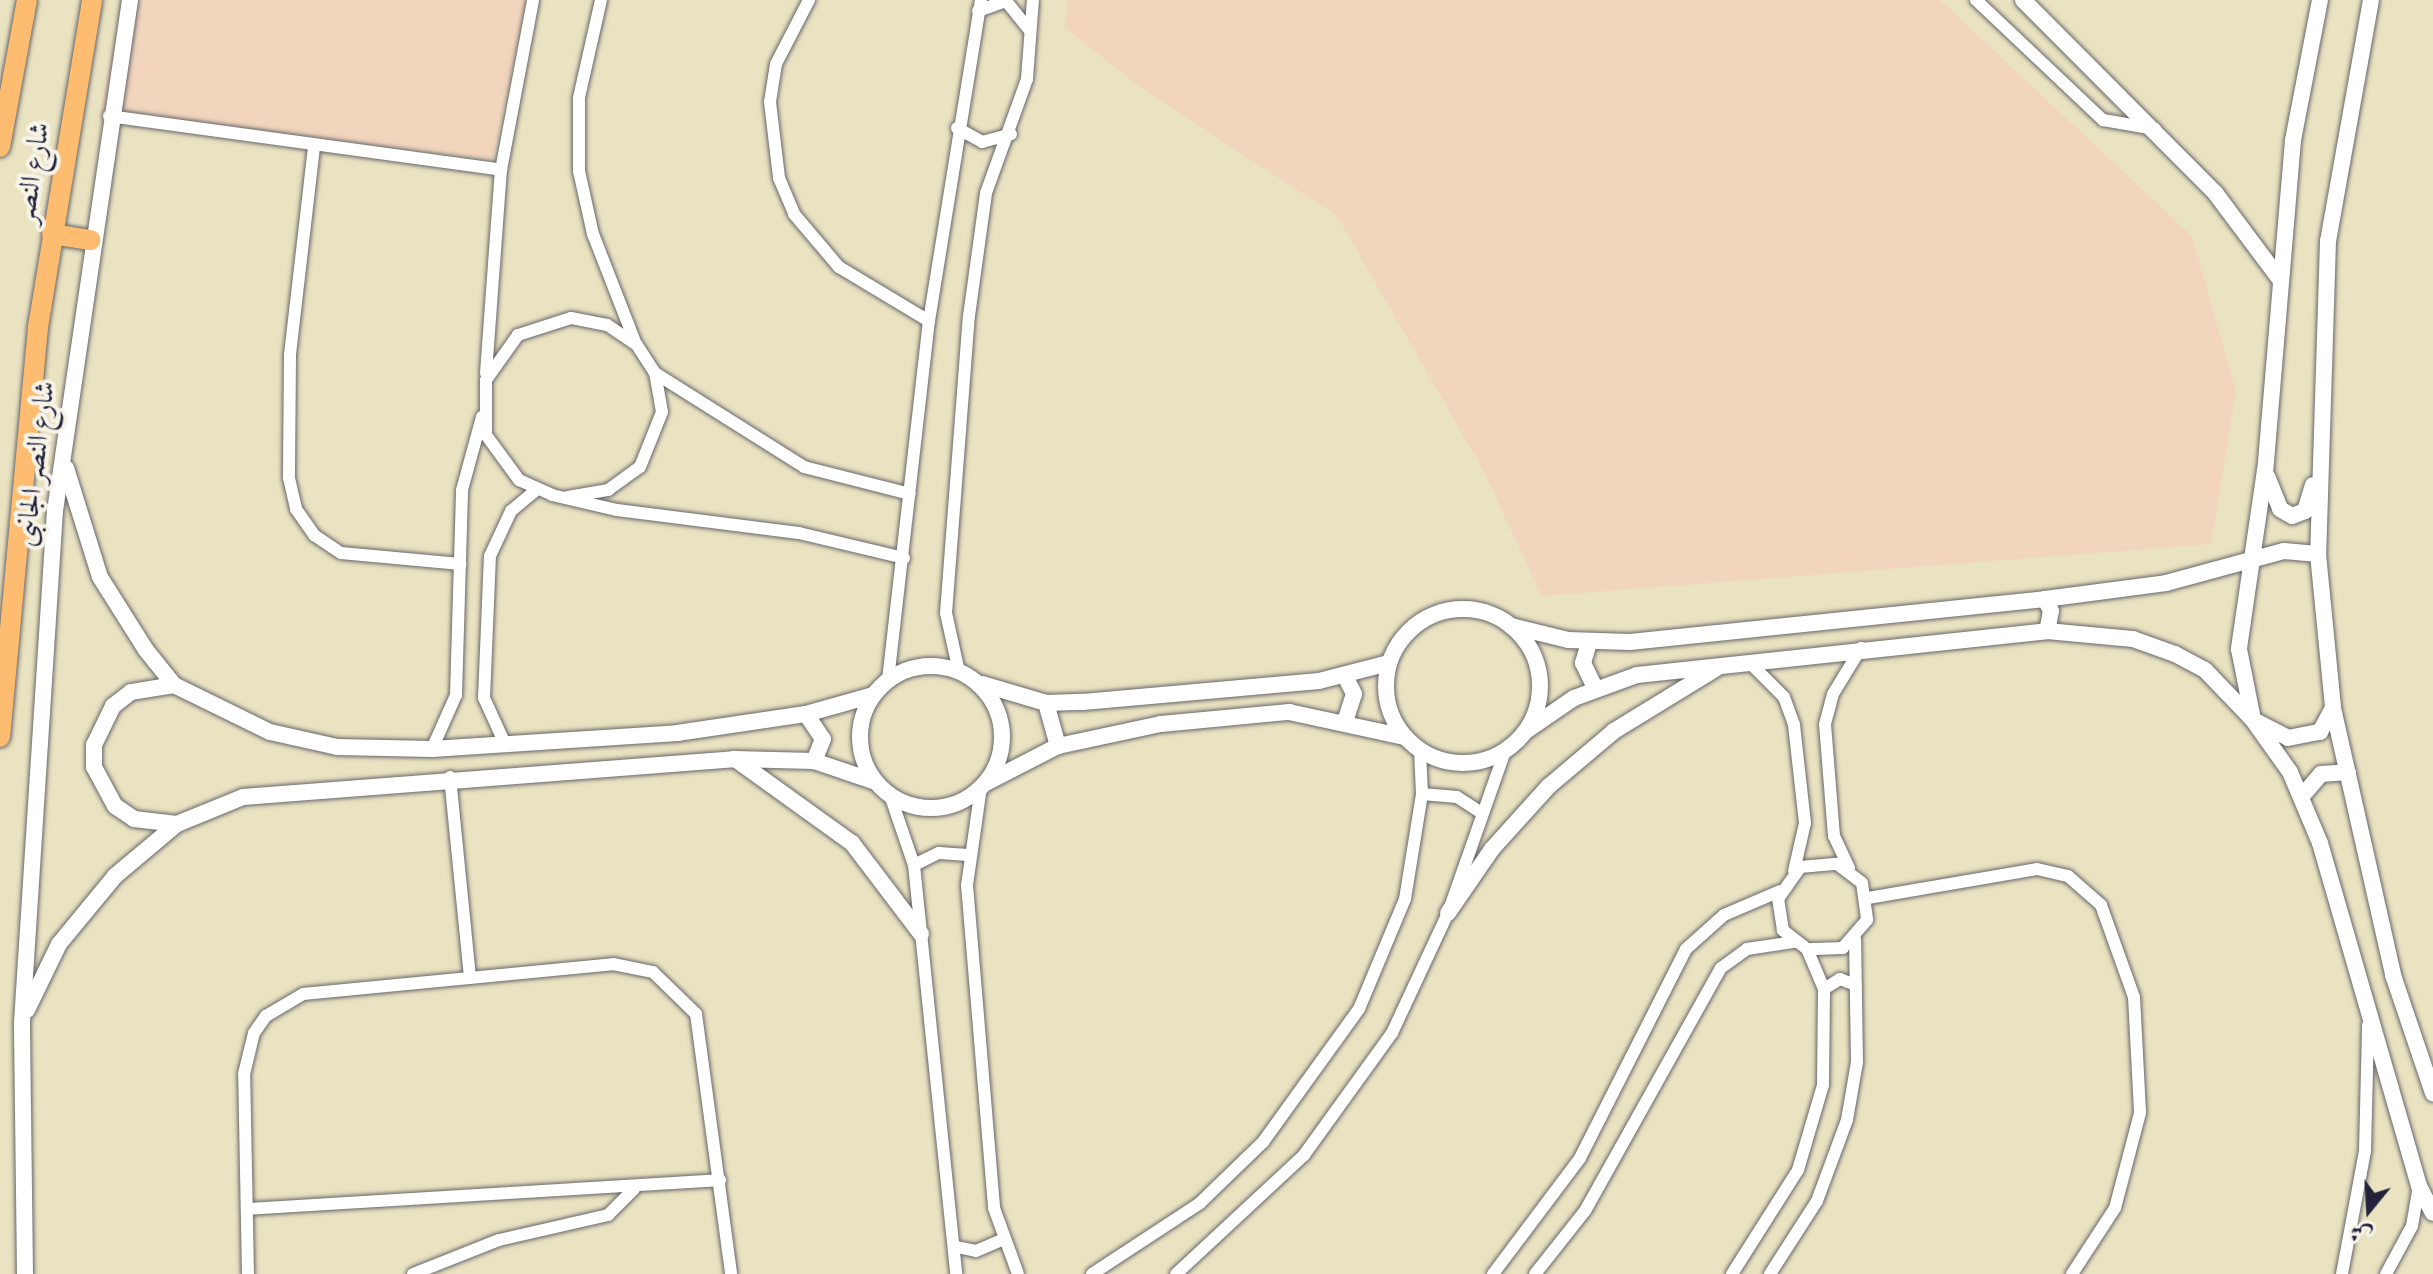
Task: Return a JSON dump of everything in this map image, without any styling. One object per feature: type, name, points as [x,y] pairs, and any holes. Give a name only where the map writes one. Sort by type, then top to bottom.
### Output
[{"type":"main road","name":"شارع النصر","points":[[0,147],[27,0]]},
{"type":"main road","name":"شارع النصر","points":[[0,737],[17,499],[52,234],[92,0]]},
{"type":"main road","points":[[52,234],[91,240]]},
{"type":"street","name":"شارع النصر الجانبى","points":[[25,1274],[22,1022],[31,801],[64,454],[109,116],[130,0]]},
{"type":"street","points":[[432,749],[456,695],[464,471],[482,417],[501,170],[533,0]]},
{"type":"street","points":[[601,0],[579,98],[579,171],[593,234],[637,345],[655,373],[804,467],[910,494]]},
{"type":"street","points":[[809,0],[776,64],[770,102],[779,178],[794,214],[839,267],[929,321]]},
{"type":"street","points":[[959,672],[946,613],[962,378],[986,193],[1011,134],[1031,32],[1033,0]]},
{"type":"street","points":[[1976,0],[2103,120],[2155,129]]},
{"type":"street","points":[[2023,0],[2155,129],[2278,277]]},
{"type":"street","points":[[2253,720],[2239,649],[2265,470],[2278,277],[2293,140],[2320,0]]},
{"type":"street","points":[[2371,0],[2328,241],[2318,554],[2333,708],[2393,975],[2433,1093]]},
{"type":"street","points":[[888,680],[929,321],[957,128],[979,6],[1006,1],[1020,9],[1031,32]]},
{"type":"street","points":[[109,116],[314,147],[501,170]]},
{"type":"street","points":[[957,128],[982,142],[1011,134]]},
{"type":"street","points":[[314,147],[290,356],[289,478],[296,509],[314,535],[341,553],[460,564]]},
{"type":"street","points":[[486,380],[511,342],[552,320],[589,320],[637,345]]},
{"type":"street","points":[[568,497],[608,490],[640,467],[661,422],[655,373]]},
{"type":"street","points":[[482,417],[494,453],[536,490],[799,533],[904,558]]},
{"type":"street","points":[[64,454],[100,577],[174,685]]},
{"type":"street","points":[[2265,470],[2280,509],[2299,515],[2321,459]]},
{"type":"street","points":[[505,744],[484,698],[490,556],[511,511],[536,490]]},
{"type":"street","points":[[1505,751],[1463,763],[1420,750],[1405,737],[1387,702],[1389,663],[1401,640],[1441,612],[1478,610],[1511,626],[1589,643],[2045,599],[2166,583],[2250,558],[2318,554]]},
{"type":"street","points":[[2045,599],[2051,611],[2047,631]]},
{"type":"street","points":[[1511,626],[1540,675],[1526,731]]},
{"type":"street","points":[[1176,1274],[1304,1155],[1359,1084],[1392,1033],[1448,913],[1505,751],[1526,731],[1595,688],[1637,675],[1862,646],[2047,631],[2133,639],[2175,654],[2205,670],[2253,720],[2302,796],[2419,1186],[2433,1213]]},
{"type":"street","points":[[1589,643],[1583,663],[1595,688]]},
{"type":"street","points":[[1770,1274],[1807,1220],[1839,1148],[1857,1062],[1855,939],[1868,898],[1834,836],[1825,724],[1833,694],[1862,646]]},
{"type":"street","points":[[1493,1274],[1580,1158],[1686,949],[1724,915],[1780,891],[1794,871],[1805,823],[1794,725],[1784,697],[1749,662]]},
{"type":"street","points":[[876,782],[860,730],[873,695],[888,680],[930,666],[959,672],[975,682],[1046,703],[1345,676],[1389,663]]},
{"type":"street","points":[[1448,913],[1492,849],[1580,757],[1722,664]]},
{"type":"street","points":[[1345,676],[1354,694],[1346,719]]},
{"type":"street","points":[[975,682],[1000,723],[999,755],[982,785],[968,855],[994,1208],[1002,1240],[1018,1274]]},
{"type":"street","points":[[873,695],[806,714],[432,749],[300,740],[174,685],[141,689],[113,706],[100,724],[94,767],[115,806],[144,822],[177,824],[268,792],[734,759],[814,761],[876,782],[890,795],[914,865],[957,1247],[956,1274]]},
{"type":"street","points":[[1046,703],[1058,746]]},
{"type":"street","points":[[2253,720],[2302,739],[2320,732],[2333,708]]},
{"type":"street","points":[[806,714],[823,739],[814,761]]},
{"type":"street","points":[[890,795],[937,807],[1058,746],[1250,714],[1346,719],[1405,737]]},
{"type":"street","points":[[1097,1273],[1200,1203],[1313,1080],[1359,1009],[1388,946],[1413,862],[1422,794],[1420,750]]},
{"type":"street","points":[[734,759],[831,824],[872,864],[921,934]]},
{"type":"street","points":[[2302,796],[2321,774],[2348,772]]},
{"type":"street","points":[[450,777],[470,978]]},
{"type":"street","points":[[1422,794],[1457,797],[1482,813]]},
{"type":"street","points":[[22,1022],[85,909],[177,824]]},
{"type":"street","points":[[914,865],[939,853],[968,855]]},
{"type":"street","points":[[1794,871],[1822,861],[1851,871]]},
{"type":"street","points":[[1868,898],[2037,869],[2068,876],[2101,905],[2134,997],[2140,1113],[2115,1208],[2072,1274]]},
{"type":"street","points":[[1780,891],[1780,923],[1794,942],[1807,949],[1836,951],[1855,939]]},
{"type":"street","points":[[1535,1274],[1585,1211],[1721,968],[1747,949],[1794,942]]},
{"type":"street","points":[[1732,1274],[1808,1145],[1826,1056],[1824,989],[1807,949]]},
{"type":"street","points":[[248,1274],[246,1053],[266,1016],[303,994],[613,964],[670,983],[703,1033],[731,1274]]},
{"type":"street","points":[[1824,989],[1840,979],[1856,985]]},
{"type":"street","points":[[2342,1274],[2365,1151],[2368,1017]]},
{"type":"street","points":[[247,1209],[634,1189],[720,1180]]},
{"type":"street","points":[[2399,1274],[2387,1274],[2412,1226],[2419,1186]]},
{"type":"street","points":[[413,1274],[499,1240],[608,1215],[634,1189]]},
{"type":"street","points":[[957,1247],[976,1251],[1002,1240]]},
{"type":"shaded area","points":[[123,0],[526,0],[493,159],[100,113]]},
{"type":"shaded area","points":[[1068,0],[1940,0],[2192,236],[2236,391],[2211,544],[1542,596],[1482,468],[1337,216],[1140,87],[1065,28]]}]
